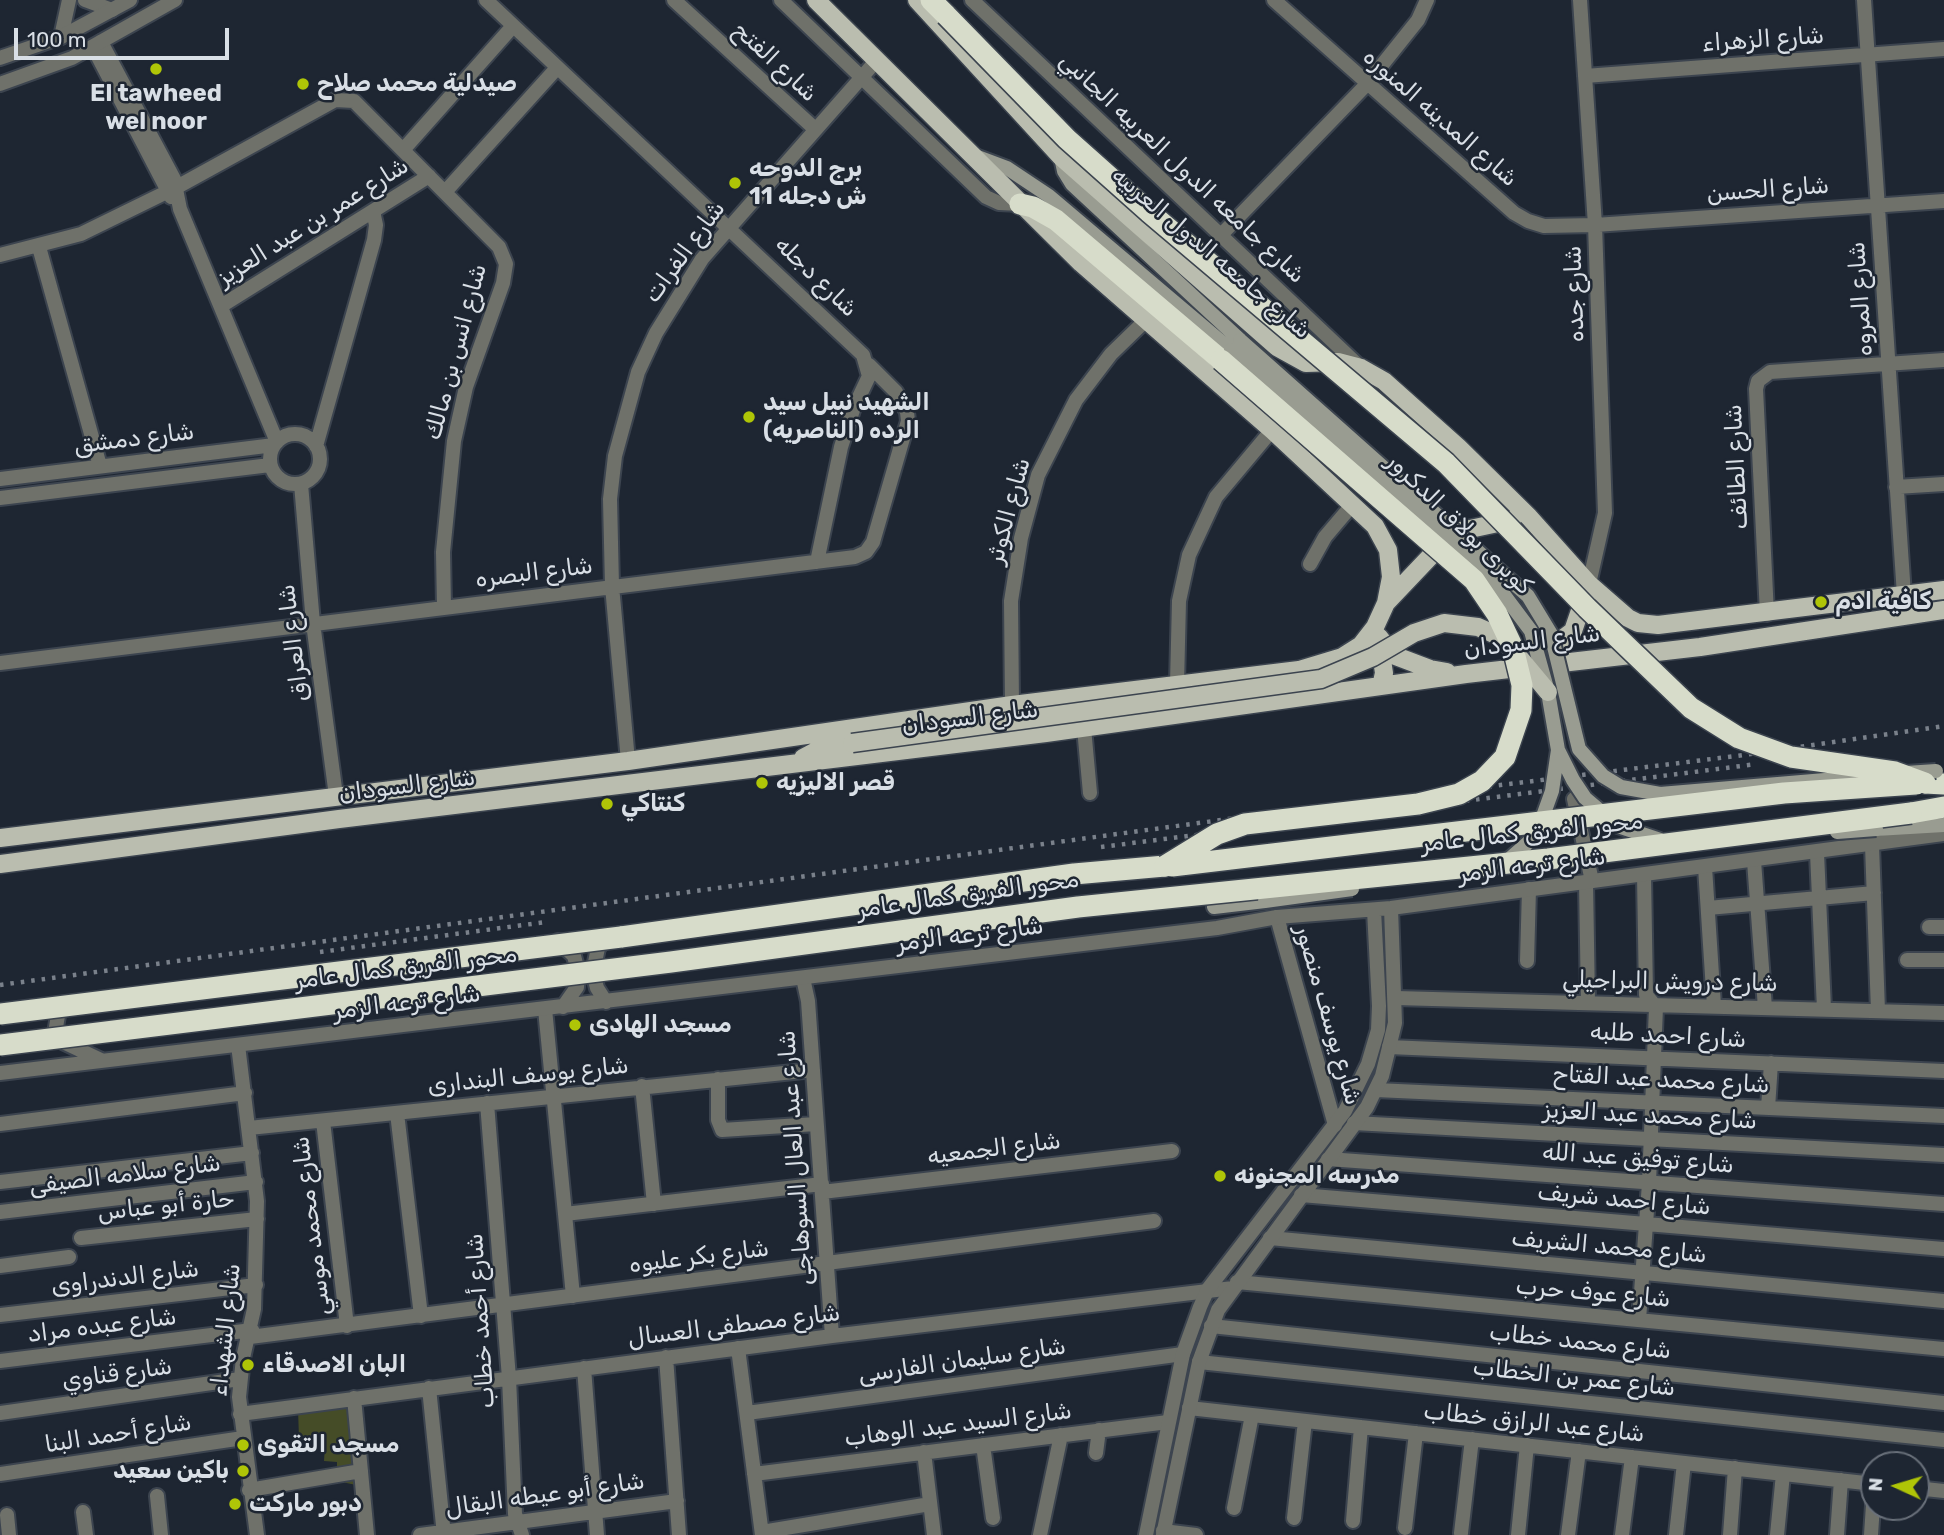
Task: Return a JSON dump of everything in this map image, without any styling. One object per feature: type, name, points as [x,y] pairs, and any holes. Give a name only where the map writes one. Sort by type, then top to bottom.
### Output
[{"type":"highway","points":[[939,7],[1067,139],[1149,212],[1446,463],[1587,608],[1690,708],[1739,738],[1791,757],[1939,777]]},
{"type":"highway","points":[[1020,204],[1033,207],[1056,220],[1231,350],[1474,580],[1497,614],[1513,649],[1521,685],[1521,710],[1505,757],[1482,781],[1459,794],[1418,804],[1245,824],[1217,834],[1165,866]]},
{"type":"highway","name":"محور الفريق كمال عامر","points":[[0,1014],[621,937],[1074,874],[1165,866],[1771,794],[1939,777]]},
{"type":"highway","name":"محور الفريق كمال عامر","points":[[0,1045],[671,962],[1078,907],[1548,859],[1944,807]]},
{"type":"main road","points":[[816,0],[975,156],[1020,204],[1375,526],[1388,550],[1391,577],[1386,603],[1375,627],[1381,642],[1392,655],[1430,669],[1466,674]]},
{"type":"main road","name":"شارع جامعه الدول العربيه","points":[[917,0],[1062,157],[1292,358],[1306,363],[1338,362],[1361,368],[1384,381],[1529,517],[1589,584]]},
{"type":"main road","name":"كوبرى بولاق الدكرور","points":[[975,156],[1007,168],[1049,196],[1528,596],[1551,634],[1580,749],[1603,776],[1621,787],[1660,793],[1939,777]]},
{"type":"main road","name":"كوبرى بولاق الدكرور","points":[[1062,157],[1064,172],[1072,184],[1231,350],[1399,496],[1501,591],[1531,631],[1548,691],[1558,750],[1579,789],[1598,811],[1618,826],[1647,837],[1677,843],[1944,825]]},
{"type":"main road","points":[[1386,603],[1443,542],[1456,532],[1529,517]]},
{"type":"main road","points":[[1506,669],[1544,653],[1573,631],[1589,584]]},
{"type":"main road","name":"شارع السودان","points":[[1589,584],[1618,611],[1646,624],[1767,614],[1944,590]]},
{"type":"main road","name":"شارع السودان","points":[[0,864],[339,819],[1084,728],[1466,674],[1700,647],[1944,610]]},
{"type":"main road","points":[[795,765],[818,750],[852,743],[1321,679],[1373,657],[1414,633],[1444,623],[1478,626],[1503,638],[1548,691]]},
{"type":"main road","name":"شارع السودان","points":[[0,838],[628,761],[1012,705],[1299,670],[1342,657],[1361,645],[1375,627]]},
{"type":"main road","points":[[1361,645],[1374,651],[1382,660],[1384,673],[1381,686]]},
{"type":"main road","points":[[1214,908],[1472,872],[1505,863],[1530,841],[1538,830],[1552,791],[1558,750]]},
{"type":"main road","points":[[336,796],[339,819]]},
{"type":"street","points":[[61,37],[69,0]]},
{"type":"street","points":[[85,0],[113,10]]},
{"type":"street","points":[[0,58],[61,37],[130,0]]},
{"type":"street","points":[[0,84],[72,58],[175,0]]},
{"type":"street","name":"شارع دجله","points":[[486,0],[556,69],[730,226],[863,355],[869,365]]},
{"type":"street","name":"شارع الفتح","points":[[674,0],[815,129]]},
{"type":"street","points":[[781,0],[986,197],[999,203],[1020,204]]},
{"type":"street","name":"شارع جامعه الدول العربيه الجانبي","points":[[972,0],[1361,368]]},
{"type":"street","name":"شارع المدينه المنوره","points":[[1274,0],[1366,85],[1514,213],[1544,226],[1595,225]]},
{"type":"street","points":[[1221,235],[1366,85],[1418,20],[1427,0]]},
{"type":"street","name":"شارع جده","points":[[1580,0],[1595,225],[1605,513],[1589,584]]},
{"type":"street","name":"شارع المروه","points":[[1864,0],[1904,595]]},
{"type":"street","points":[[403,150],[513,26]]},
{"type":"street","points":[[97,44],[172,190],[221,306],[275,443],[270,465],[276,477],[288,484],[301,484],[316,473],[320,455],[316,446],[302,435],[293,434],[275,443]]},
{"type":"street","name":"شارع الزهراء","points":[[1585,76],[1944,49]]},
{"type":"street","name":"شارع الفرات","points":[[628,761],[612,586],[610,499],[615,456],[635,383],[656,333],[677,295],[730,226],[876,61]]},
{"type":"street","points":[[445,192],[556,69]]},
{"type":"street","name":"شارع انس بن مالك","points":[[0,255],[81,234],[172,190],[335,100],[344,98],[354,101],[499,247],[506,264],[503,282],[466,387],[454,441],[443,552],[444,607]]},
{"type":"street","name":"شارع عمر بن عبد العزيز","points":[[221,306],[429,176]]},
{"type":"street","name":"شارع الحسن","points":[[1595,225],[1944,201]]},
{"type":"street","points":[[316,446],[374,240],[376,225],[373,211]]},
{"type":"street","points":[[39,247],[100,467]]},
{"type":"street","name":"شارع الكوثر","points":[[1012,705],[1011,601],[1021,538],[1038,475],[1076,400],[1111,355],[1146,320]]},
{"type":"street","name":"شارع الطائف","points":[[1767,614],[1756,389],[1758,381],[1770,372],[1944,360]]},
{"type":"street","points":[[817,562],[841,447],[853,410],[869,376],[869,365]]},
{"type":"street","name":"شارع البصره","points":[[0,663],[856,557],[866,552],[873,542],[907,429],[907,412],[902,401],[869,365]]},
{"type":"street","points":[[1177,684],[1179,601],[1193,544],[1216,497],[1272,430]]},
{"type":"street","name":"شارع دمشق","points":[[0,479],[275,443]]},
{"type":"street","name":"شارع دمشق","points":[[0,498],[270,465]]},
{"type":"street","name":"شارع العراق","points":[[301,484],[313,623],[336,796]]},
{"type":"street","points":[[1896,487],[1944,484]]},
{"type":"street","points":[[1310,564],[1325,537],[1353,504]]},
{"type":"street","points":[[1084,728],[1090,793]]},
{"type":"street","points":[[1574,799],[1589,882],[1588,1003]]},
{"type":"street","name":"شارع ترعه الزمر","points":[[0,1073],[1217,928],[1277,917],[1391,908],[1944,834]]},
{"type":"street","points":[[1872,845],[1878,1011]]},
{"type":"street","points":[[1817,853],[1824,1009]]},
{"type":"street","points":[[1754,861],[1765,1008]]},
{"type":"street","points":[[1705,867],[1714,1006]]},
{"type":"street","points":[[1639,1320],[1649,1183],[1654,1005],[1646,995],[1644,875]]},
{"type":"street","points":[[1527,961],[1534,912],[1529,889]]},
{"type":"street","points":[[1707,908],[1874,894]]},
{"type":"street","points":[[1196,1535],[1163,1533],[1199,1362],[1211,1326],[1235,1285],[1376,1090],[1389,1047],[1396,998],[1391,908]]},
{"type":"street","points":[[1146,1535],[1183,1354],[1208,1289],[1335,1125],[1361,1083],[1378,1030],[1374,910]]},
{"type":"street","name":"شارع يوسف منصور","points":[[1277,917],[1335,1125]]},
{"type":"street","points":[[606,1002],[594,980],[593,964],[603,941],[615,931]]},
{"type":"street","points":[[556,939],[573,956],[578,971],[573,995],[563,1007]]},
{"type":"street","points":[[1907,960],[1944,960]]},
{"type":"street","name":"شارع عبد العال السوهاجى","points":[[803,978],[813,1070],[832,1336]]},
{"type":"street","points":[[86,994],[59,1010],[56,1027],[63,1042],[71,1048],[103,1061]]},
{"type":"street","name":"شارع درويش البراجيلي","points":[[1396,998],[1944,1013]]},
{"type":"street","points":[[545,1009],[573,1296]]},
{"type":"street","name":"شارع الشهداء","points":[[238,1045],[256,1182],[256,1285],[251,1333],[240,1380],[240,1414],[257,1535]]},
{"type":"street","name":"شارع احمد طلبه","points":[[1389,1047],[1944,1071]]},
{"type":"street","points":[[1768,1108],[1771,1063]]},
{"type":"street","name":"شارع يوسف البندارى","points":[[248,1128],[553,1094],[813,1070]]},
{"type":"street","points":[[718,1079],[718,1120],[722,1130],[816,1124]]},
{"type":"street","points":[[642,1086],[654,1204]]},
{"type":"street","name":"شارع محمد عبد الفتاح","points":[[1376,1090],[1944,1116]]},
{"type":"street","points":[[0,1125],[245,1093]]},
{"type":"street","name":"شارع أحمد خطاب","points":[[487,1102],[509,1378],[515,1514],[521,1528]]},
{"type":"street","points":[[397,1113],[421,1316]]},
{"type":"street","name":"شارع محمد موسي","points":[[323,1121],[346,1326]]},
{"type":"street","name":"شارع محمد عبد العزيز","points":[[1354,1123],[1944,1155]]},
{"type":"street","name":"شارع الجمعيه","points":[[565,1214],[1172,1151]]},
{"type":"street","points":[[0,1182],[251,1153]]},
{"type":"street","name":"شارع توفيق عبد الله","points":[[1328,1159],[1944,1204]]},
{"type":"street","name":"شارع سلامه الصيفى","points":[[0,1212],[256,1182]]},
{"type":"street","name":"شارع احمد شريف","points":[[1301,1195],[1944,1249]]},
{"type":"street","name":"حارة أبو عباس","points":[[81,1238],[257,1219]]},
{"type":"street","name":"شارع بكر عليوه","points":[[251,1333],[346,1326],[1154,1221]]},
{"type":"street","name":"شارع محمد الشريف","points":[[1270,1238],[1944,1301]]},
{"type":"street","points":[[0,1266],[69,1257]]},
{"type":"street","name":"شارع الدندراوى","points":[[0,1315],[256,1285]]},
{"type":"street","name":"شارع مصطفى العسال","points":[[240,1414],[1235,1285]]},
{"type":"street","name":"شارع عوف حرب","points":[[1235,1285],[1944,1349]]},
{"type":"street","name":"شارع محمد خطاب","points":[[1211,1326],[1944,1403]]},
{"type":"street","name":"شارع عبده مراد","points":[[0,1361],[251,1333]]},
{"type":"street","points":[[738,1348],[762,1534],[930,1504]]},
{"type":"street","name":"شارع سليمان الفارسى","points":[[747,1413],[1183,1354]]},
{"type":"street","points":[[666,1357],[679,1535]]},
{"type":"street","name":"شارع عمر بن الخطاب","points":[[1199,1362],[1944,1440]]},
{"type":"street","points":[[584,1368],[597,1535]]},
{"type":"street","name":"شارع قناوي","points":[[0,1413],[240,1380]]},
{"type":"street","points":[[429,1388],[444,1533]]},
{"type":"street","points":[[354,1398],[367,1535]]},
{"type":"street","name":"شارع عبد الرازق خطاب","points":[[1189,1408],[1860,1482]]},
{"type":"street","points":[[1234,1508],[1252,1415]]},
{"type":"street","points":[[1294,1518],[1305,1421]]},
{"type":"street","name":"شارع السيد عبد الوهاب","points":[[754,1474],[1168,1422]]},
{"type":"street","points":[[1353,1521],[1362,1427]]},
{"type":"street","points":[[1096,1453],[1098,1430]]},
{"type":"street","points":[[1405,1528],[1416,1433]]},
{"type":"street","points":[[1040,1535],[1061,1435]]},
{"type":"street","name":"شارع أحمد البنا","points":[[0,1474],[243,1438]]},
{"type":"street","points":[[1461,1533],[1472,1439]]},
{"type":"street","points":[[983,1445],[993,1518]]},
{"type":"street","points":[[1518,1535],[1527,1445]]},
{"type":"street","points":[[1568,1535],[1579,1451]]},
{"type":"street","points":[[924,1452],[934,1535]]},
{"type":"street","points":[[1622,1535],[1632,1457]]},
{"type":"street","points":[[1676,1535],[1684,1463]]},
{"type":"street","points":[[1730,1535],[1735,1468]]},
{"type":"street","points":[[249,1490],[361,1471]]},
{"type":"street","points":[[1777,1535],[1783,1474]]},
{"type":"street","points":[[1837,1535],[1841,1480]]},
{"type":"street","points":[[157,1496],[161,1535]]},
{"type":"street","name":"شارع أبو عيطه البقال","points":[[420,1535],[521,1528],[596,1512],[677,1501]]},
{"type":"street","points":[[83,1512],[86,1535]]},
{"type":"street","points":[[7,1516],[9,1535]]},
{"type":"green space","points":[[347,1404],[352,1458],[358,1458],[361,1486],[337,1481],[337,1462],[324,1461],[325,1444],[318,1437],[299,1439],[298,1409]]},
{"type":"railway","points":[[0,985],[1258,815],[1736,756],[1944,726]]},
{"type":"railway","points":[[1101,847],[1757,764]]},
{"type":"railway","points":[[320,952],[546,922]]},
{"type":"place","name":"El tawheed wel noor","points":[[156,69]]},
{"type":"place","name":"صيدلية محمد صلاح","points":[[303,84]]},
{"type":"place","name":"برج الدوحه 11 ش دجله","points":[[735,183]]},
{"type":"place","name":"الشهيد نبيل سيد الرده (الناصريه)","points":[[749,417]]},
{"type":"place","name":"كافية ادم","points":[[1821,602]]},
{"type":"place","name":"قصر الاليزيه","points":[[762,783]]},
{"type":"place","name":"كنتاكي","points":[[607,804]]},
{"type":"place","name":"مسجد الهادى","points":[[575,1025]]},
{"type":"place","name":"مدرسه المجنونه","points":[[1220,1176]]},
{"type":"place","name":"البان الاصدقاء","points":[[248,1365]]},
{"type":"place","name":"مسجد التقوى","points":[[243,1445]]},
{"type":"place","name":"باكين سعيد","points":[[243,1471]]},
{"type":"place","name":"دبور ماركت","points":[[235,1504]]}]
